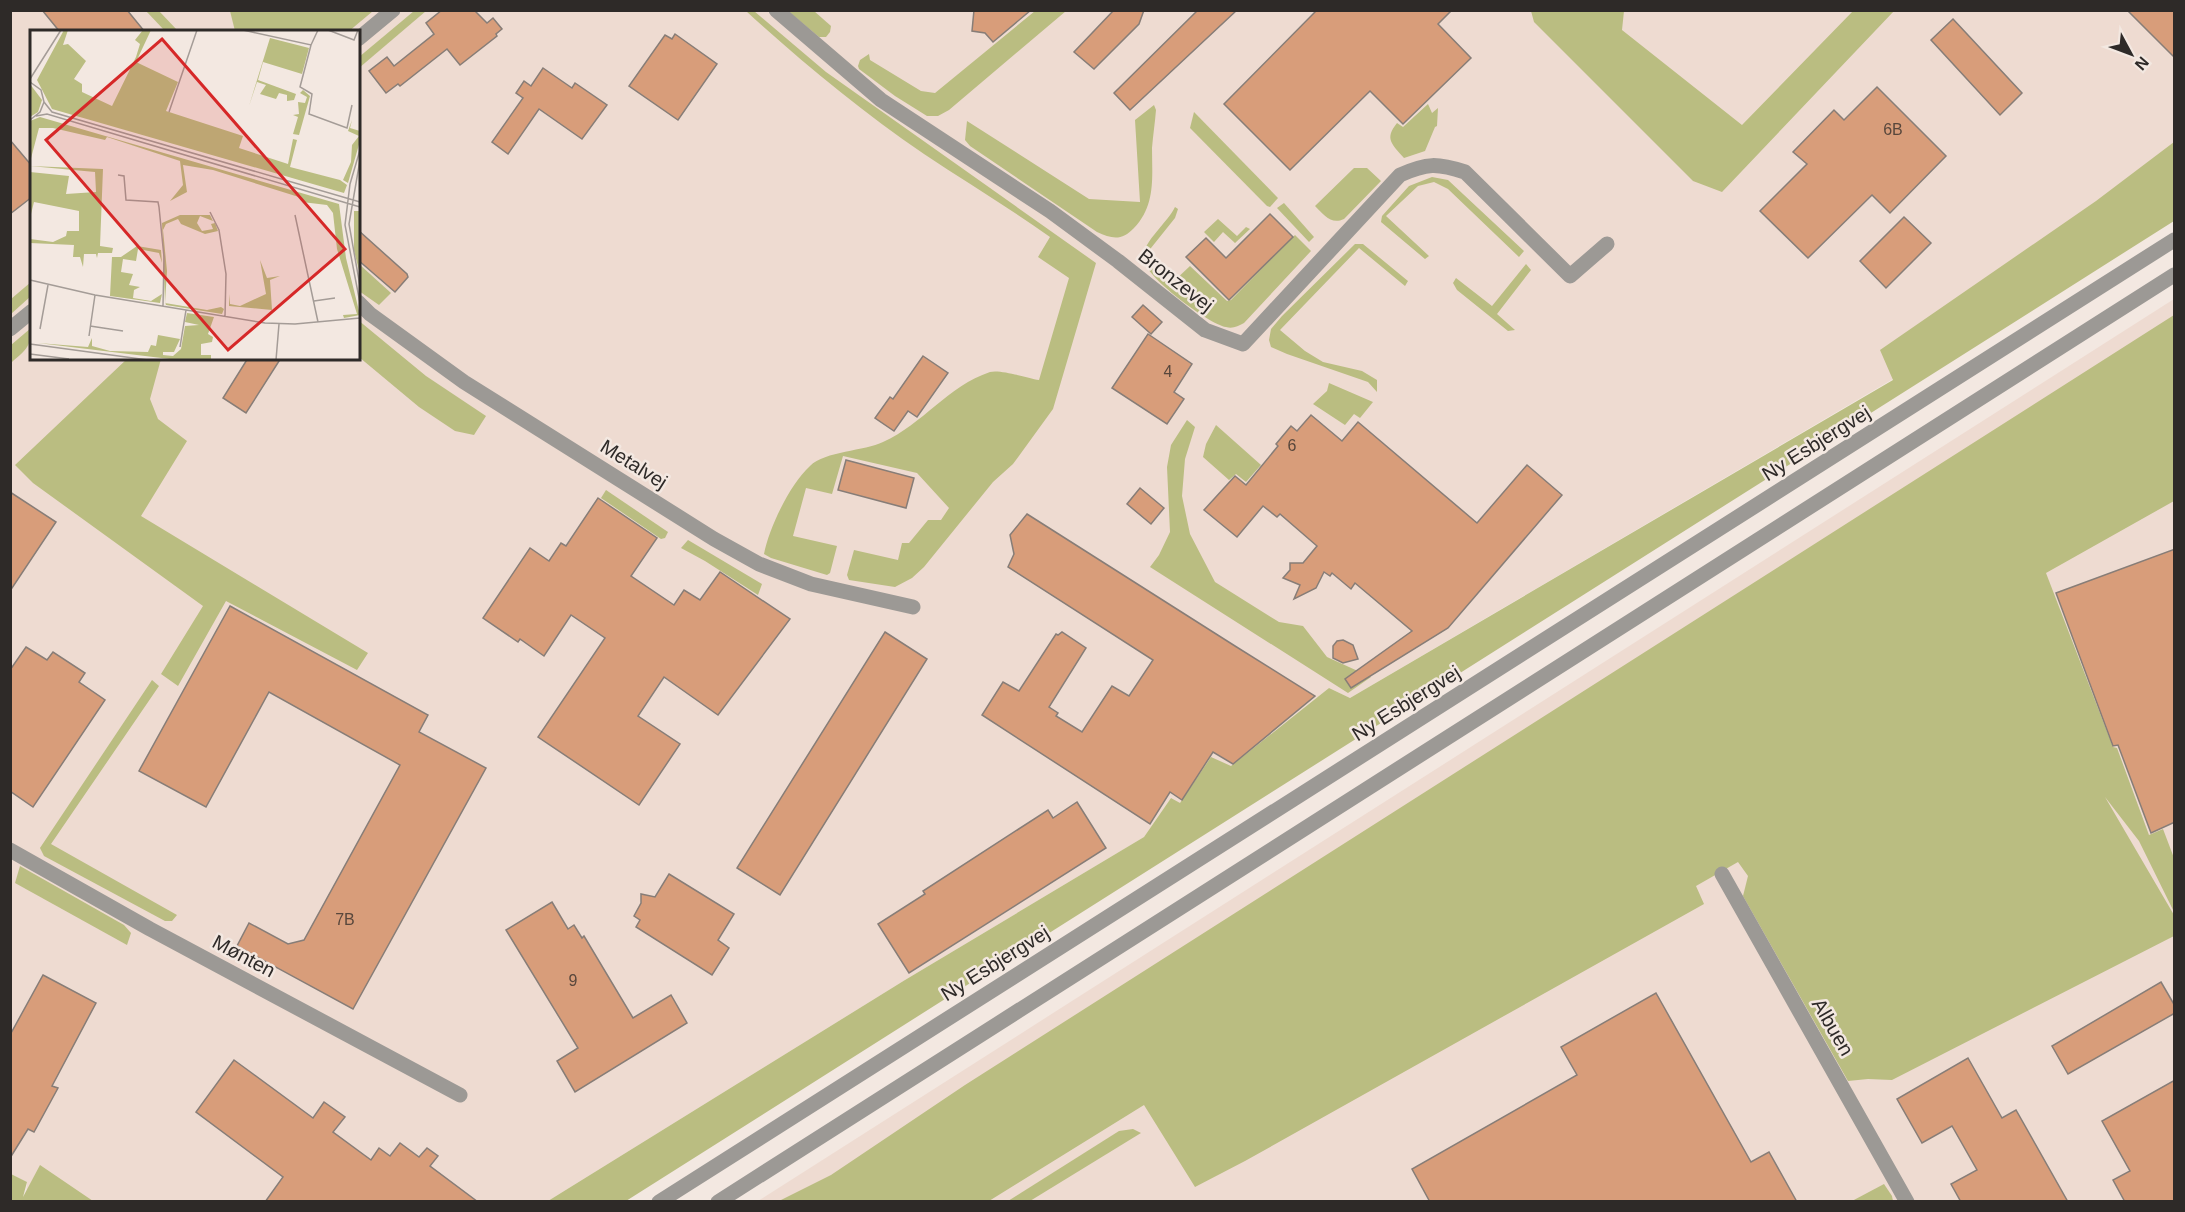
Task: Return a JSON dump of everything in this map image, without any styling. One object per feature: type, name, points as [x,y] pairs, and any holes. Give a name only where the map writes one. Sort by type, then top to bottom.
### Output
[{"type":"street","points":[[360,37],[393,10]]},
{"type":"street","name":"Bronzevej","points":[[776,10],[881,100],[1050,211],[1118,261],[1204,330],[1243,344],[1400,174],[1421,165],[1444,165],[1465,172],[1570,276],[1606,244]]},
{"type":"street","name":"Ny Esbjergvej","points":[[659,1202],[2175,240]]},
{"type":"street","points":[[718,1202],[2175,275]]},
{"type":"street","name":"Metalvej","points":[[360,304],[370,314],[464,382],[714,539],[759,564],[811,584],[913,607]]},
{"type":"street","points":[[10,329],[30,313]]},
{"type":"street","name":"Mønten","points":[[10,850],[150,929],[460,1095]]},
{"type":"street","name":"Albuen","points":[[1722,874],[1907,1202]]},
{"type":"shaded area","points":[[11,11],[2174,11],[2174,209],[1893,379],[1350,698],[1329,688],[1230,767],[1211,758],[1180,804],[1171,798],[1144,837],[905,980],[548,1201],[26,1201],[27,1182],[11,1174]]},
{"type":"shaded area","points":[[2174,299],[2174,1201],[758,1201]]},
{"type":"green space","points":[[230,10],[373,11],[350,30],[235,30]]},
{"type":"green space","points":[[146,11],[159,11],[177,30],[164,30]]},
{"type":"green space","points":[[414,11],[426,11],[360,67],[360,56]]},
{"type":"green space","points":[[746,11],[754,11],[826,72],[1096,263],[1053,409],[1013,464],[993,482],[924,567],[912,578],[895,587],[849,580],[847,575],[854,550],[898,560],[902,543],[909,543],[928,520],[941,520],[949,508],[917,473],[843,456],[832,494],[806,488],[793,536],[837,546],[830,573],[827,575],[764,554],[775,519],[788,495],[802,474],[817,461],[883,442],[911,425],[961,386],[975,378],[994,371],[1039,380],[1069,278],[1038,257],[1050,237],[877,121]]},
{"type":"green space","points":[[788,11],[814,11],[831,26],[830,32],[826,37],[819,37]]},
{"type":"green space","points":[[1035,11],[1066,11],[949,110],[938,116],[927,116],[895,96],[858,66],[860,60],[869,54],[870,60],[921,91],[935,93]]},
{"type":"green space","points":[[1531,11],[1624,11],[1622,30],[1742,125],[1853,11],[1894,11],[1722,192],[1693,181],[1534,22]]},
{"type":"green space","points":[[1428,104],[1432,113],[1438,108],[1437,126],[1425,151],[1404,158],[1393,145],[1391,133],[1397,123],[1403,127]]},
{"type":"green space","points":[[1154,105],[1156,110],[1149,200],[1146,210],[1134,228],[1117,238],[1097,232],[970,146],[965,140],[967,121],[1089,199],[1140,202],[1135,120]]},
{"type":"green space","points":[[1194,112],[1278,198],[1270,207],[1190,128]]},
{"type":"green space","points":[[2174,142],[2174,221],[626,1201],[548,1201],[905,980],[1144,837],[1171,798],[1180,803],[1211,757],[1231,766],[1329,688],[1350,698],[1893,380],[1880,350],[2096,201]]},
{"type":"green space","points":[[1354,168],[1367,168],[1381,181],[1344,219],[1331,220],[1315,206]]},
{"type":"green space","points":[[1432,177],[1448,180],[1524,251],[1519,257],[1448,189],[1434,182],[1418,186],[1386,216],[1429,256],[1425,259],[1381,222],[1382,216],[1409,186]]},
{"type":"green space","points":[[1284,203],[1314,237],[1309,242],[1277,208]]},
{"type":"green space","points":[[1175,207],[1178,209],[1175,218],[1151,248],[1146,262],[1173,282],[1190,266],[1227,301],[1231,300],[1295,235],[1311,251],[1244,323],[1226,327],[1178,298],[1153,275],[1146,265],[1143,257],[1147,245]]},
{"type":"green space","points":[[1218,219],[1237,236],[1246,227],[1250,229],[1235,243],[1223,232],[1214,242],[1204,232]]},
{"type":"green space","points":[[1355,244],[1363,244],[1408,281],[1405,286],[1359,248],[1280,330],[1305,351],[1323,362],[1362,371],[1377,380],[1377,392],[1368,382],[1271,347],[1269,340],[1271,329],[1282,316]]},
{"type":"green space","points":[[1526,264],[1531,270],[1497,314],[1515,330],[1508,331],[1457,290],[1453,283],[1456,278],[1492,306]]},
{"type":"green space","points":[[360,265],[391,293],[379,305],[360,292]]},
{"type":"green space","points":[[30,283],[30,297],[11,314],[11,299]]},
{"type":"green space","points":[[2174,315],[2174,501],[2046,573],[2113,747],[2117,748],[2149,835],[2163,829],[2174,858],[2174,912],[2139,841],[2105,797],[2174,915],[2174,936],[1892,1080],[1848,1081],[1743,896],[1748,876],[1738,862],[1696,886],[1704,904],[1195,1187],[1144,1105],[989,1201],[777,1202],[831,1175],[965,1085]]},
{"type":"green space","points":[[360,322],[426,376],[486,416],[474,435],[455,431],[419,407],[360,358]]},
{"type":"green space","points":[[30,329],[29,344],[11,363],[11,345]]},
{"type":"green space","points":[[126,360],[161,360],[150,399],[158,419],[187,441],[141,516],[368,653],[357,670],[226,601],[178,686],[161,674],[203,606],[33,483],[15,465]]},
{"type":"green space","points":[[1329,383],[1373,402],[1360,418],[1354,414],[1345,425],[1313,404],[1327,391]]},
{"type":"green space","points":[[1187,420],[1195,427],[1185,459],[1182,496],[1190,534],[1215,582],[1279,622],[1303,626],[1327,657],[1371,677],[1348,693],[1150,567],[1159,555],[1170,532],[1167,467],[1171,445]]},
{"type":"green space","points":[[1216,425],[1261,465],[1246,482],[1236,474],[1229,480],[1203,457],[1206,444]]},
{"type":"green space","points":[[606,490],[668,532],[665,538],[661,539],[601,498]]},
{"type":"green space","points":[[688,540],[762,584],[758,595],[681,548]]},
{"type":"green space","points":[[152,680],[159,686],[51,844],[177,915],[172,921],[165,921],[44,856],[40,848]]},
{"type":"green space","points":[[20,866],[124,925],[131,933],[127,945],[15,883]]},
{"type":"green space","points":[[1133,1129],[1141,1133],[1030,1201],[1008,1201],[1119,1131]]},
{"type":"green space","points":[[40,1165],[93,1201],[11,1201],[11,1174],[27,1182],[23,1197]]},
{"type":"green space","points":[[1884,1184],[1893,1201],[1852,1201]]},
{"type":"building","points":[[42,10],[127,10],[143,30],[58,30]]},
{"type":"building","points":[[442,10],[474,10],[487,23],[493,18],[502,29],[496,34],[497,36],[460,65],[447,49],[400,86],[398,84],[386,93],[369,71],[387,57],[394,66],[434,34],[426,23]]},
{"type":"building","points":[[974,10],[1031,10],[993,42],[985,33],[972,31]]},
{"type":"building","points":[[1114,10],[1144,10],[1139,24],[1094,69],[1074,52]]},
{"type":"building","points":[[1198,10],[1237,10],[1130,110],[1114,93]]},
{"type":"building","points":[[1317,10],[1452,10],[1438,24],[1471,58],[1403,124],[1370,91],[1290,170],[1224,104]]},
{"type":"building","points":[[2127,10],[2175,10],[2175,58]]},
{"type":"building","points":[[1953,19],[2022,93],[2000,115],[1931,40]]},
{"type":"building","points":[[675,34],[717,64],[678,120],[629,86],[665,35],[672,39]]},
{"type":"building","points":[[543,68],[572,88],[575,83],[607,105],[582,139],[539,109],[508,154],[492,142],[523,98],[516,93],[524,81],[531,86]]},
{"type":"building","points":[[1877,87],[1946,156],[1890,213],[1872,195],[1808,258],[1760,211],[1807,164],[1793,152],[1834,110],[1844,120]]},
{"type":"building","points":[[10,140],[30,164],[30,199],[10,214]]},
{"type":"building","points":[[1270,214],[1293,237],[1229,300],[1186,257],[1206,238],[1226,258]]},
{"type":"building","points":[[1904,217],[1931,243],[1886,288],[1860,261]]},
{"type":"building","points":[[360,232],[407,274],[408,277],[395,292],[360,262]]},
{"type":"building","points":[[1143,305],[1162,322],[1151,334],[1132,317]]},
{"type":"building","points":[[1148,334],[1192,364],[1174,392],[1184,399],[1167,424],[1112,388]]},
{"type":"building","points":[[923,356],[948,373],[917,417],[908,411],[894,431],[875,418],[890,397],[893,399]]},
{"type":"building","points":[[247,360],[280,360],[246,413],[223,398]]},
{"type":"building","points":[[1311,415],[1342,441],[1358,422],[1477,523],[1527,465],[1562,495],[1448,628],[1351,688],[1345,679],[1412,631],[1355,583],[1351,589],[1332,573],[1330,576],[1324,572],[1316,588],[1294,599],[1300,585],[1283,578],[1290,570],[1290,563],[1303,563],[1317,546],[1280,514],[1277,517],[1263,506],[1237,537],[1204,510],[1235,476],[1246,485],[1291,426],[1297,431]]},
{"type":"building","points":[[846,460],[914,478],[906,508],[838,490]]},
{"type":"building","points":[[1140,488],[1164,508],[1151,524],[1127,504]]},
{"type":"building","points":[[10,492],[56,522],[10,591]]},
{"type":"building","points":[[598,498],[657,538],[631,576],[674,605],[684,590],[700,600],[720,572],[790,619],[718,715],[664,677],[638,716],[680,744],[639,805],[538,737],[605,638],[571,615],[544,656],[520,639],[518,642],[483,618],[530,548],[549,561],[561,543],[566,546]]},
{"type":"building","points":[[1027,514],[1315,696],[1233,764],[1213,752],[1182,800],[1170,792],[1150,824],[982,715],[1003,682],[1019,691],[1056,634],[1062,632],[1086,648],[1049,707],[1058,713],[1056,716],[1082,732],[1112,686],[1129,696],[1153,660],[1008,567],[1014,554],[1010,535]]},
{"type":"building","points":[[2175,549],[2175,822],[2151,833],[2118,745],[2113,746],[2056,593]]},
{"type":"building","points":[[230,606],[428,715],[419,732],[486,768],[353,1009],[237,946],[249,923],[288,944],[304,940],[400,765],[269,692],[206,807],[139,771]]},
{"type":"building","points":[[885,632],[927,659],[780,895],[737,868]]},
{"type":"building","points":[[1343,640],[1353,645],[1358,659],[1343,663],[1333,658],[1333,646],[1337,641]]},
{"type":"building","points":[[26,647],[47,660],[53,652],[85,673],[79,682],[105,700],[33,807],[10,791],[10,670]]},
{"type":"building","points":[[1077,802],[1106,848],[909,973],[878,924],[925,894],[923,891],[1048,810],[1053,818]]},
{"type":"building","points":[[669,874],[734,914],[718,940],[729,948],[712,975],[636,927],[640,920],[634,916],[641,903],[641,894],[655,897]]},
{"type":"building","points":[[552,902],[568,929],[574,925],[582,938],[584,936],[633,1018],[671,995],[687,1023],[575,1092],[557,1061],[578,1048],[506,930]]},
{"type":"building","points":[[43,975],[96,1003],[52,1086],[58,1088],[34,1132],[28,1129],[10,1158],[10,1035]]},
{"type":"building","points":[[2161,982],[2175,1006],[2175,1013],[2068,1074],[2052,1046]]},
{"type":"building","points":[[1656,993],[1751,1162],[1769,1152],[1797,1202],[1430,1202],[1412,1169],[1577,1075],[1561,1047]]},
{"type":"building","points":[[1968,1058],[2002,1118],[2016,1110],[2068,1202],[1961,1202],[1951,1184],[1977,1170],[1952,1126],[1922,1143],[1897,1099]]},
{"type":"building","points":[[234,1060],[313,1118],[324,1102],[345,1117],[333,1132],[371,1160],[379,1148],[390,1156],[400,1143],[419,1157],[427,1148],[438,1156],[430,1166],[478,1202],[265,1202],[283,1177],[196,1112]]},
{"type":"building","points":[[2175,1080],[2175,1202],[2125,1202],[2113,1180],[2130,1171],[2102,1121]]}]
